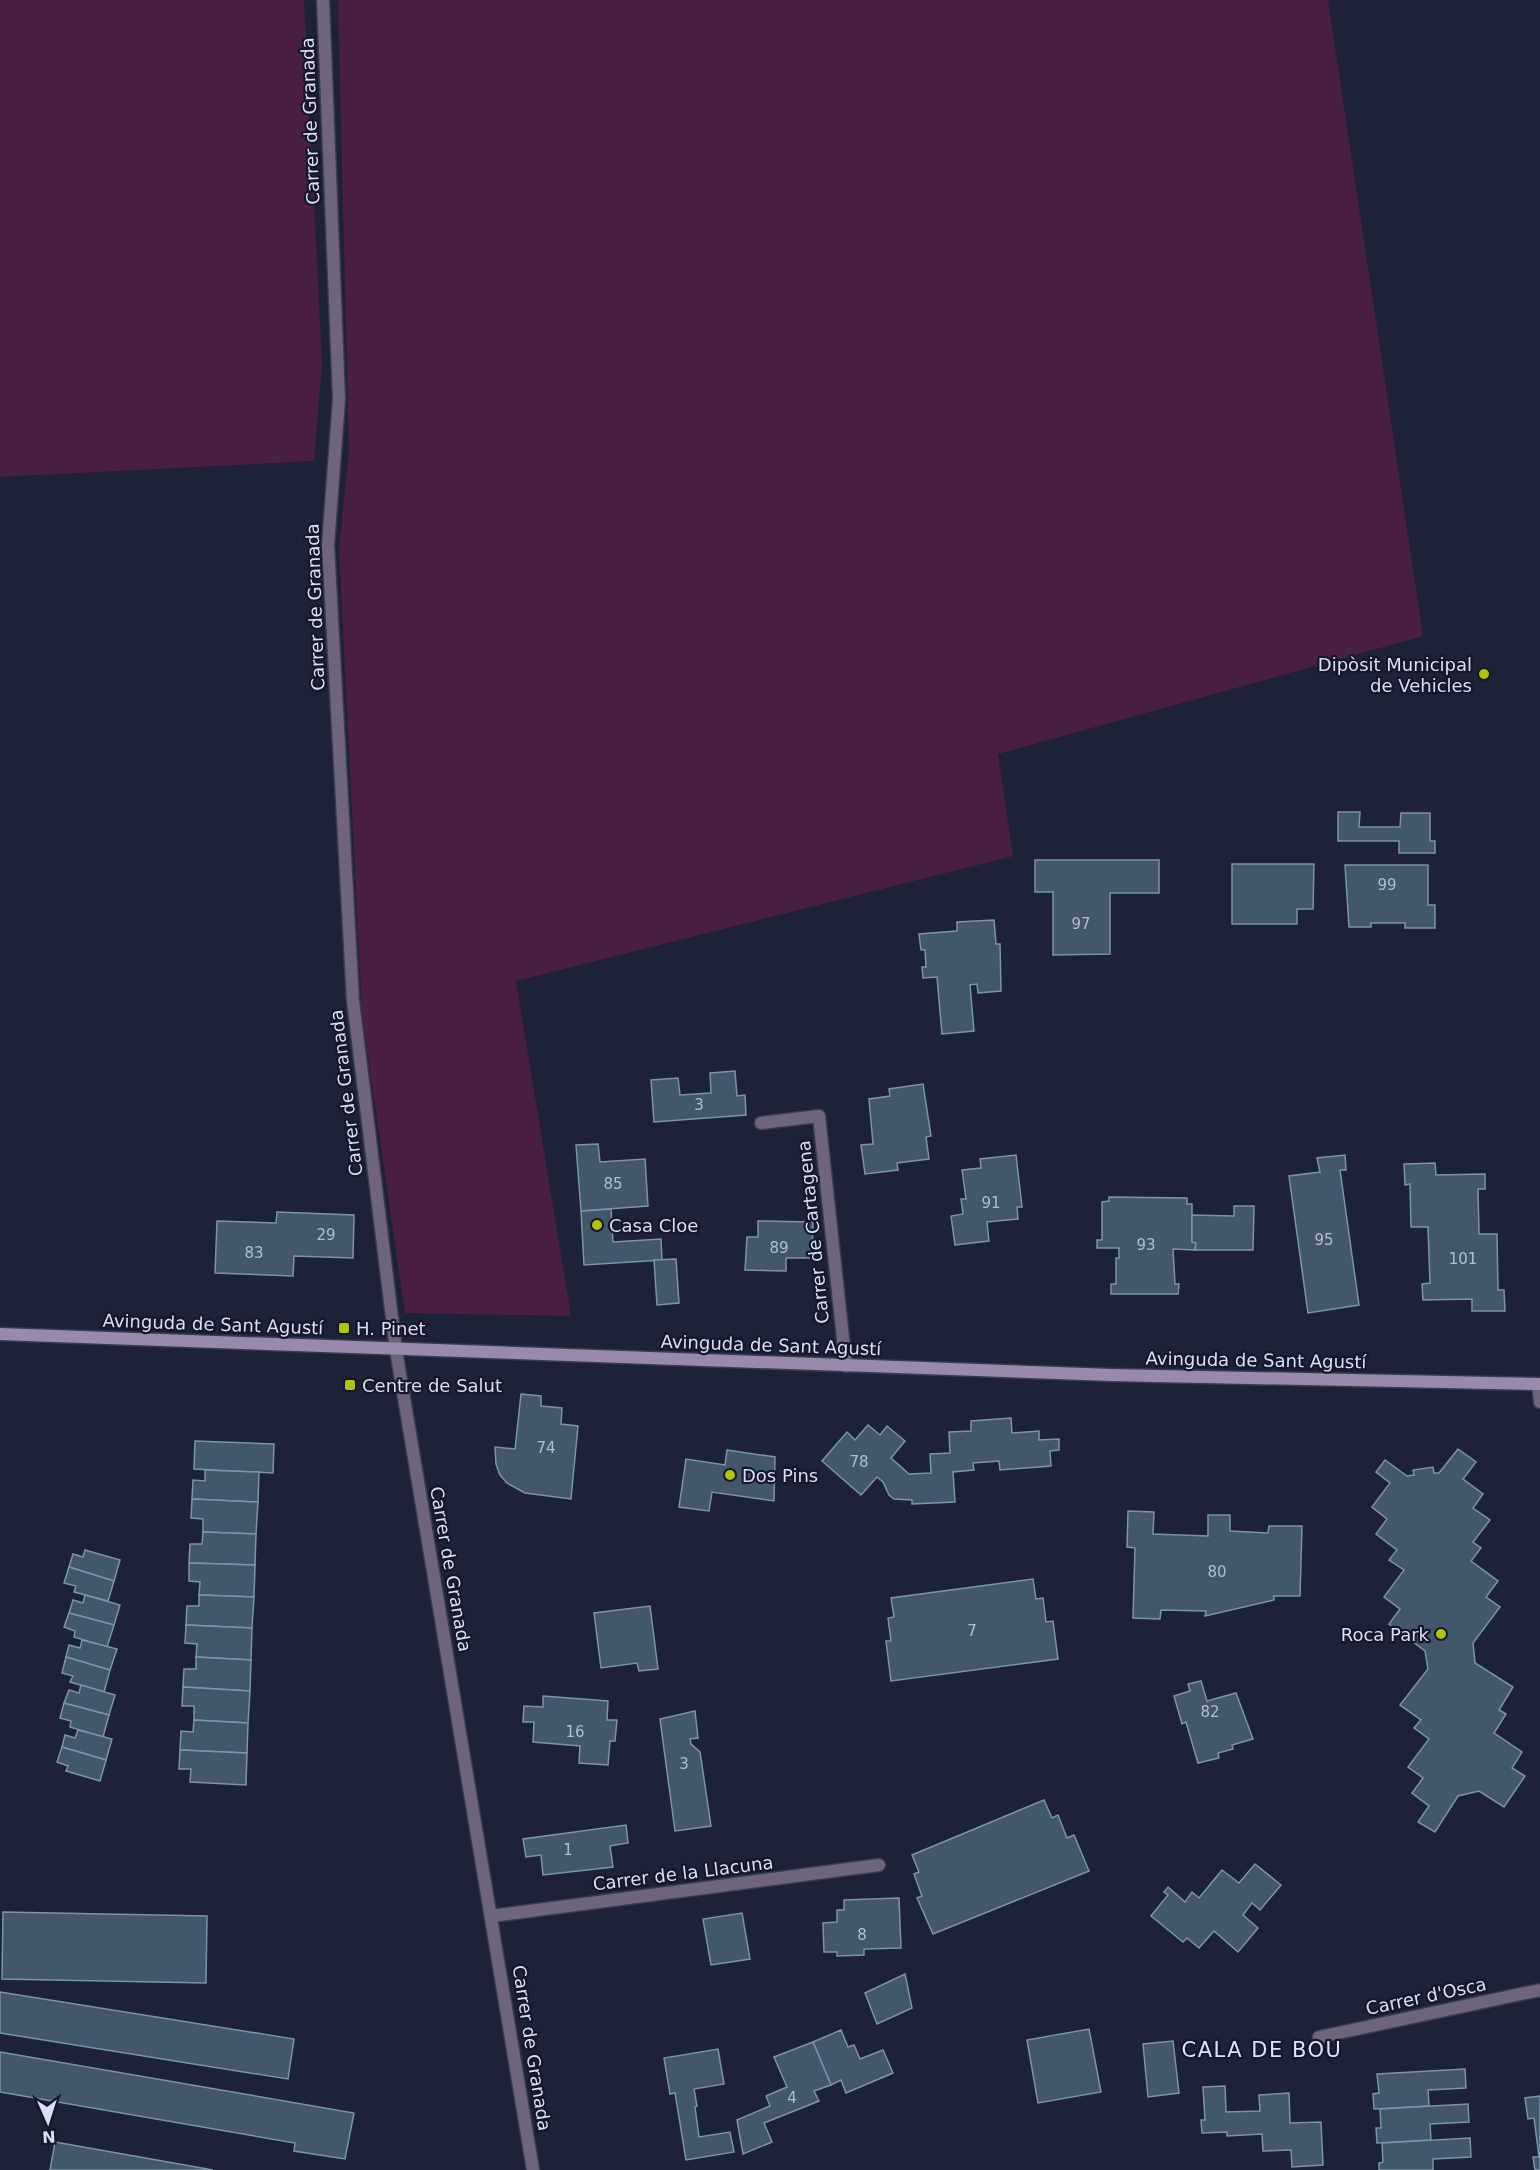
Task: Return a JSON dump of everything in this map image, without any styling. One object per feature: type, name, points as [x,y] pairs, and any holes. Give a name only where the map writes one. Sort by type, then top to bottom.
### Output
[{"type":"street","name":"Carrer de Granada","points":[[323,0],[339,399],[328,557],[353,1001],[396,1350],[533,2170]]},
{"type":"street","name":"Carrer de Cartagena","points":[[761,1124],[819,1116],[846,1366]]},
{"type":"street","name":"Avinguda de Sant Agustí","points":[[0,1334],[1112,1375],[1539,1384]]},
{"type":"street","points":[[1539,1384],[1540,1402]]},
{"type":"street","name":"Carrer de la Llacuna","points":[[492,1916],[879,1865]]},
{"type":"street","name":"Carrer d'Osca","points":[[1319,2037],[1540,1990]]},
{"type":"shaded area","points":[[0,0],[304,0],[322,364],[314,461],[0,477]]},
{"type":"shaded area","points":[[338,0],[1328,0],[1423,636],[998,754],[1013,856],[516,981],[571,1316],[405,1313],[362,1015],[339,548],[349,451]]},
{"type":"building","points":[[1338,812],[1360,812],[1359,827],[1400,827],[1401,813],[1430,813],[1430,841],[1435,841],[1435,853],[1399,853],[1399,841],[1338,841]]},
{"type":"building","points":[[1035,860],[1159,860],[1159,893],[1110,893],[1110,954],[1053,955],[1053,892],[1035,892]]},
{"type":"building","points":[[1232,864],[1314,864],[1313,909],[1297,909],[1297,924],[1232,924]]},
{"type":"building","points":[[1345,865],[1428,865],[1428,905],[1435,905],[1435,928],[1405,928],[1405,923],[1371,923],[1371,927],[1349,927]]},
{"type":"building","points":[[994,920],[996,944],[1000,944],[1001,991],[978,993],[977,984],[970,985],[974,1031],[942,1034],[937,977],[923,978],[922,967],[926,967],[925,950],[921,950],[919,934],[957,931],[957,922]]},
{"type":"building","points":[[735,1071],[737,1096],[745,1095],[746,1115],[654,1122],[651,1080],[678,1078],[680,1095],[711,1093],[710,1073]]},
{"type":"building","points":[[923,1084],[931,1136],[926,1137],[929,1159],[897,1163],[898,1170],[865,1174],[861,1145],[873,1144],[869,1099],[890,1096],[889,1089]]},
{"type":"building","points":[[598,1144],[600,1162],[645,1159],[648,1206],[581,1211],[576,1145]]},
{"type":"building","points":[[1016,1155],[1022,1207],[1017,1207],[1018,1219],[987,1222],[989,1241],[955,1245],[951,1216],[963,1214],[961,1199],[966,1199],[962,1170],[981,1168],[980,1159]]},
{"type":"building","points":[[1345,1155],[1346,1170],[1340,1170],[1359,1305],[1308,1313],[1289,1176],[1320,1172],[1317,1158]]},
{"type":"building","points":[[1435,1163],[1436,1175],[1485,1174],[1485,1189],[1478,1189],[1479,1234],[1497,1234],[1498,1290],[1504,1290],[1505,1311],[1472,1311],[1472,1299],[1423,1300],[1422,1284],[1430,1283],[1428,1227],[1411,1227],[1410,1184],[1405,1185],[1404,1164]]},
{"type":"building","points":[[1109,1197],[1187,1198],[1187,1204],[1192,1204],[1192,1242],[1196,1243],[1195,1250],[1173,1249],[1175,1284],[1179,1284],[1178,1294],[1111,1294],[1111,1284],[1116,1284],[1116,1258],[1119,1258],[1119,1248],[1097,1248],[1097,1240],[1102,1240],[1102,1202],[1109,1201]]},
{"type":"building","points":[[1234,1206],[1254,1206],[1253,1250],[1195,1250],[1196,1243],[1192,1242],[1192,1215],[1234,1216]]},
{"type":"building","name":"Casa Cloe","points":[[611,1209],[613,1242],[661,1239],[662,1260],[584,1265],[581,1211]]},
{"type":"building","points":[[277,1212],[354,1215],[353,1258],[294,1256],[293,1276],[215,1273],[217,1221],[276,1223]]},
{"type":"building","points":[[758,1221],[813,1222],[812,1258],[786,1258],[786,1271],[745,1270],[747,1237],[758,1237]]},
{"type":"building","points":[[676,1259],[679,1303],[657,1305],[654,1260]]},
{"type":"building","points":[[521,1394],[541,1396],[541,1406],[562,1408],[561,1424],[578,1426],[571,1499],[525,1493],[507,1483],[500,1475],[496,1464],[495,1447],[515,1449]]},
{"type":"building","points":[[1011,1418],[1012,1433],[1039,1431],[1039,1440],[1059,1439],[1059,1450],[1050,1451],[1051,1466],[1000,1470],[999,1461],[973,1463],[974,1470],[953,1472],[955,1502],[912,1504],[912,1500],[894,1499],[877,1477],[861,1495],[822,1461],[847,1432],[855,1440],[868,1425],[880,1435],[887,1426],[905,1441],[891,1458],[909,1474],[931,1473],[930,1454],[950,1453],[949,1432],[971,1431],[971,1421]]},
{"type":"building","points":[[195,1441],[274,1444],[273,1473],[194,1469]]},
{"type":"building","name":"Roca Park","points":[[1458,1449],[1476,1462],[1463,1479],[1483,1494],[1473,1508],[1490,1520],[1473,1542],[1481,1548],[1471,1561],[1498,1581],[1486,1597],[1500,1607],[1473,1643],[1475,1663],[1513,1687],[1499,1710],[1506,1714],[1494,1733],[1522,1752],[1512,1768],[1525,1776],[1504,1807],[1479,1791],[1458,1796],[1435,1832],[1418,1822],[1429,1806],[1412,1793],[1423,1778],[1408,1767],[1429,1739],[1414,1728],[1421,1720],[1400,1705],[1428,1669],[1425,1651],[1389,1624],[1400,1609],[1384,1597],[1404,1570],[1389,1560],[1397,1550],[1376,1534],[1387,1519],[1372,1507],[1390,1483],[1376,1472],[1385,1460],[1407,1476],[1414,1475],[1413,1470],[1433,1467],[1434,1473],[1439,1473]]},
{"type":"building","name":"Dos Pins","points":[[727,1450],[775,1457],[774,1501],[712,1492],[709,1511],[679,1507],[686,1459],[725,1465]]},
{"type":"building","points":[[205,1470],[259,1472],[258,1502],[192,1499],[193,1480],[205,1481]]},
{"type":"building","points":[[192,1499],[258,1502],[256,1534],[203,1532],[203,1519],[191,1518]]},
{"type":"building","points":[[1128,1511],[1154,1512],[1153,1534],[1208,1536],[1208,1515],[1230,1515],[1230,1531],[1268,1533],[1269,1526],[1302,1526],[1300,1596],[1274,1596],[1274,1600],[1205,1616],[1206,1611],[1161,1610],[1160,1619],[1133,1618],[1135,1548],[1127,1547]]},
{"type":"building","points":[[203,1532],[256,1534],[255,1565],[189,1563],[190,1544],[202,1544]]},
{"type":"building","points":[[85,1550],[120,1560],[114,1581],[69,1567],[73,1554],[83,1557]]},
{"type":"building","points":[[189,1563],[255,1565],[254,1597],[199,1595],[200,1582],[189,1581]]},
{"type":"building","points":[[69,1567],[114,1581],[108,1601],[74,1592],[76,1586],[64,1583]]},
{"type":"building","points":[[1033,1579],[1036,1599],[1043,1598],[1046,1622],[1053,1621],[1058,1659],[891,1681],[886,1641],[891,1641],[888,1618],[894,1617],[891,1598]]},
{"type":"building","points":[[85,1595],[120,1605],[114,1625],[69,1613],[73,1600],[83,1603]]},
{"type":"building","points":[[199,1595],[254,1597],[252,1628],[186,1625],[187,1606],[199,1606]]},
{"type":"building","points":[[650,1606],[658,1669],[639,1671],[637,1663],[601,1668],[594,1613]]},
{"type":"building","points":[[69,1613],[114,1625],[107,1647],[74,1637],[75,1631],[64,1627]]},
{"type":"building","points":[[186,1625],[252,1628],[251,1660],[196,1657],[197,1644],[185,1643]]},
{"type":"building","points":[[82,1640],[117,1649],[110,1670],[66,1657],[69,1645],[80,1648]]},
{"type":"building","points":[[66,1657],[110,1670],[104,1692],[70,1682],[73,1676],[62,1673]]},
{"type":"building","points":[[196,1657],[251,1660],[250,1691],[183,1687],[184,1669],[196,1669]]},
{"type":"building","points":[[1201,1681],[1207,1701],[1236,1693],[1253,1739],[1232,1745],[1233,1749],[1218,1753],[1219,1758],[1198,1763],[1186,1722],[1182,1724],[1174,1696],[1190,1691],[1188,1684]]},
{"type":"building","points":[[81,1685],[115,1695],[109,1715],[64,1703],[69,1690],[79,1693]]},
{"type":"building","points":[[183,1687],[250,1691],[248,1723],[194,1720],[194,1706],[182,1706]]},
{"type":"building","points":[[543,1696],[608,1701],[607,1720],[617,1720],[615,1741],[610,1741],[608,1765],[579,1763],[580,1746],[533,1742],[534,1722],[523,1722],[524,1706],[543,1707]]},
{"type":"building","points":[[64,1703],[109,1715],[103,1737],[70,1727],[71,1721],[60,1718]]},
{"type":"building","points":[[695,1711],[698,1738],[690,1739],[691,1744],[700,1752],[711,1826],[675,1831],[660,1719]]},
{"type":"building","points":[[194,1720],[248,1723],[247,1753],[180,1750],[181,1731],[193,1732]]},
{"type":"building","points":[[78,1730],[112,1739],[106,1760],[62,1747],[65,1735],[75,1738]]},
{"type":"building","points":[[62,1747],[106,1760],[100,1781],[66,1771],[68,1766],[57,1762]]},
{"type":"building","points":[[180,1750],[247,1753],[246,1785],[190,1782],[191,1769],[179,1769]]},
{"type":"building","points":[[1044,1800],[1052,1818],[1058,1815],[1067,1838],[1074,1835],[1089,1871],[933,1934],[917,1898],[922,1896],[914,1874],[919,1872],[912,1855]]},
{"type":"building","points":[[626,1825],[628,1843],[610,1846],[613,1867],[543,1875],[541,1855],[526,1857],[523,1839]]},
{"type":"building","points":[[1255,1864],[1281,1885],[1260,1910],[1252,1903],[1243,1915],[1258,1928],[1238,1952],[1214,1931],[1199,1948],[1187,1938],[1183,1942],[1151,1916],[1168,1895],[1164,1892],[1168,1887],[1185,1902],[1192,1892],[1199,1898],[1222,1870],[1239,1883]]},
{"type":"building","points":[[899,1898],[901,1948],[864,1949],[864,1955],[837,1956],[837,1952],[824,1952],[823,1923],[837,1922],[837,1910],[844,1910],[844,1900]]},
{"type":"building","points":[[3,1912],[207,1916],[206,1983],[2,1979]]},
{"type":"building","points":[[742,1913],[750,1959],[711,1965],[703,1919]]},
{"type":"building","points":[[905,1974],[912,2008],[877,2024],[865,1993]]},
{"type":"building","points":[[0,1992],[294,2039],[288,2079],[0,2033]]},
{"type":"building","points":[[1089,2029],[1101,2092],[1038,2103],[1027,2040]]},
{"type":"building","points":[[841,2030],[848,2047],[854,2045],[860,2059],[883,2050],[893,2073],[846,2093],[841,2080],[831,2085],[813,2042]]},
{"type":"building","points":[[1173,2041],[1179,2093],[1148,2097],[1143,2044]]},
{"type":"building","points":[[813,2042],[831,2085],[814,2091],[819,2101],[764,2123],[772,2142],[743,2154],[737,2120],[770,2106],[766,2096],[787,2087],[774,2057]]},
{"type":"building","points":[[718,2049],[724,2084],[694,2089],[699,2137],[730,2132],[734,2152],[686,2160],[675,2093],[670,2094],[664,2058]]},
{"type":"building","points":[[0,2052],[354,2113],[345,2159],[294,2151],[295,2143],[0,2092]]},
{"type":"building","points":[[1465,2069],[1466,2088],[1428,2090],[1429,2106],[1374,2109],[1373,2094],[1379,2093],[1377,2074]]},
{"type":"building","points":[[1225,2086],[1226,2112],[1260,2111],[1259,2095],[1289,2093],[1290,2123],[1321,2122],[1323,2165],[1292,2167],[1291,2150],[1263,2151],[1262,2134],[1227,2136],[1227,2132],[1202,2133],[1201,2120],[1205,2120],[1203,2087]]},
{"type":"building","points":[[1540,2096],[1540,2170],[1535,2170],[1533,2157],[1539,2157],[1534,2118],[1528,2119],[1525,2098]]},
{"type":"building","points":[[1468,2104],[1469,2122],[1430,2124],[1431,2140],[1377,2143],[1376,2128],[1381,2128],[1380,2109]]},
{"type":"building","points":[[1470,2138],[1471,2157],[1433,2159],[1433,2170],[1379,2170],[1379,2163],[1383,2162],[1382,2143]]},
{"type":"building","points":[[55,2142],[213,2170],[50,2170]]},
{"type":"place","name":"Dipòsit Municipal de Vehicles","points":[[1484,674]]},
{"type":"place","name":"Casa Cloe","points":[[597,1225]]},
{"type":"place","name":"H. Pinet","points":[[344,1328]]},
{"type":"place","name":"Centre de Salut","points":[[350,1385]]},
{"type":"place","name":"Dos Pins","points":[[730,1475]]},
{"type":"place","name":"Roca Park","points":[[1441,1634]]},
{"type":"district","name":"CALA DE BOU","points":[[1262,2050]]}]
